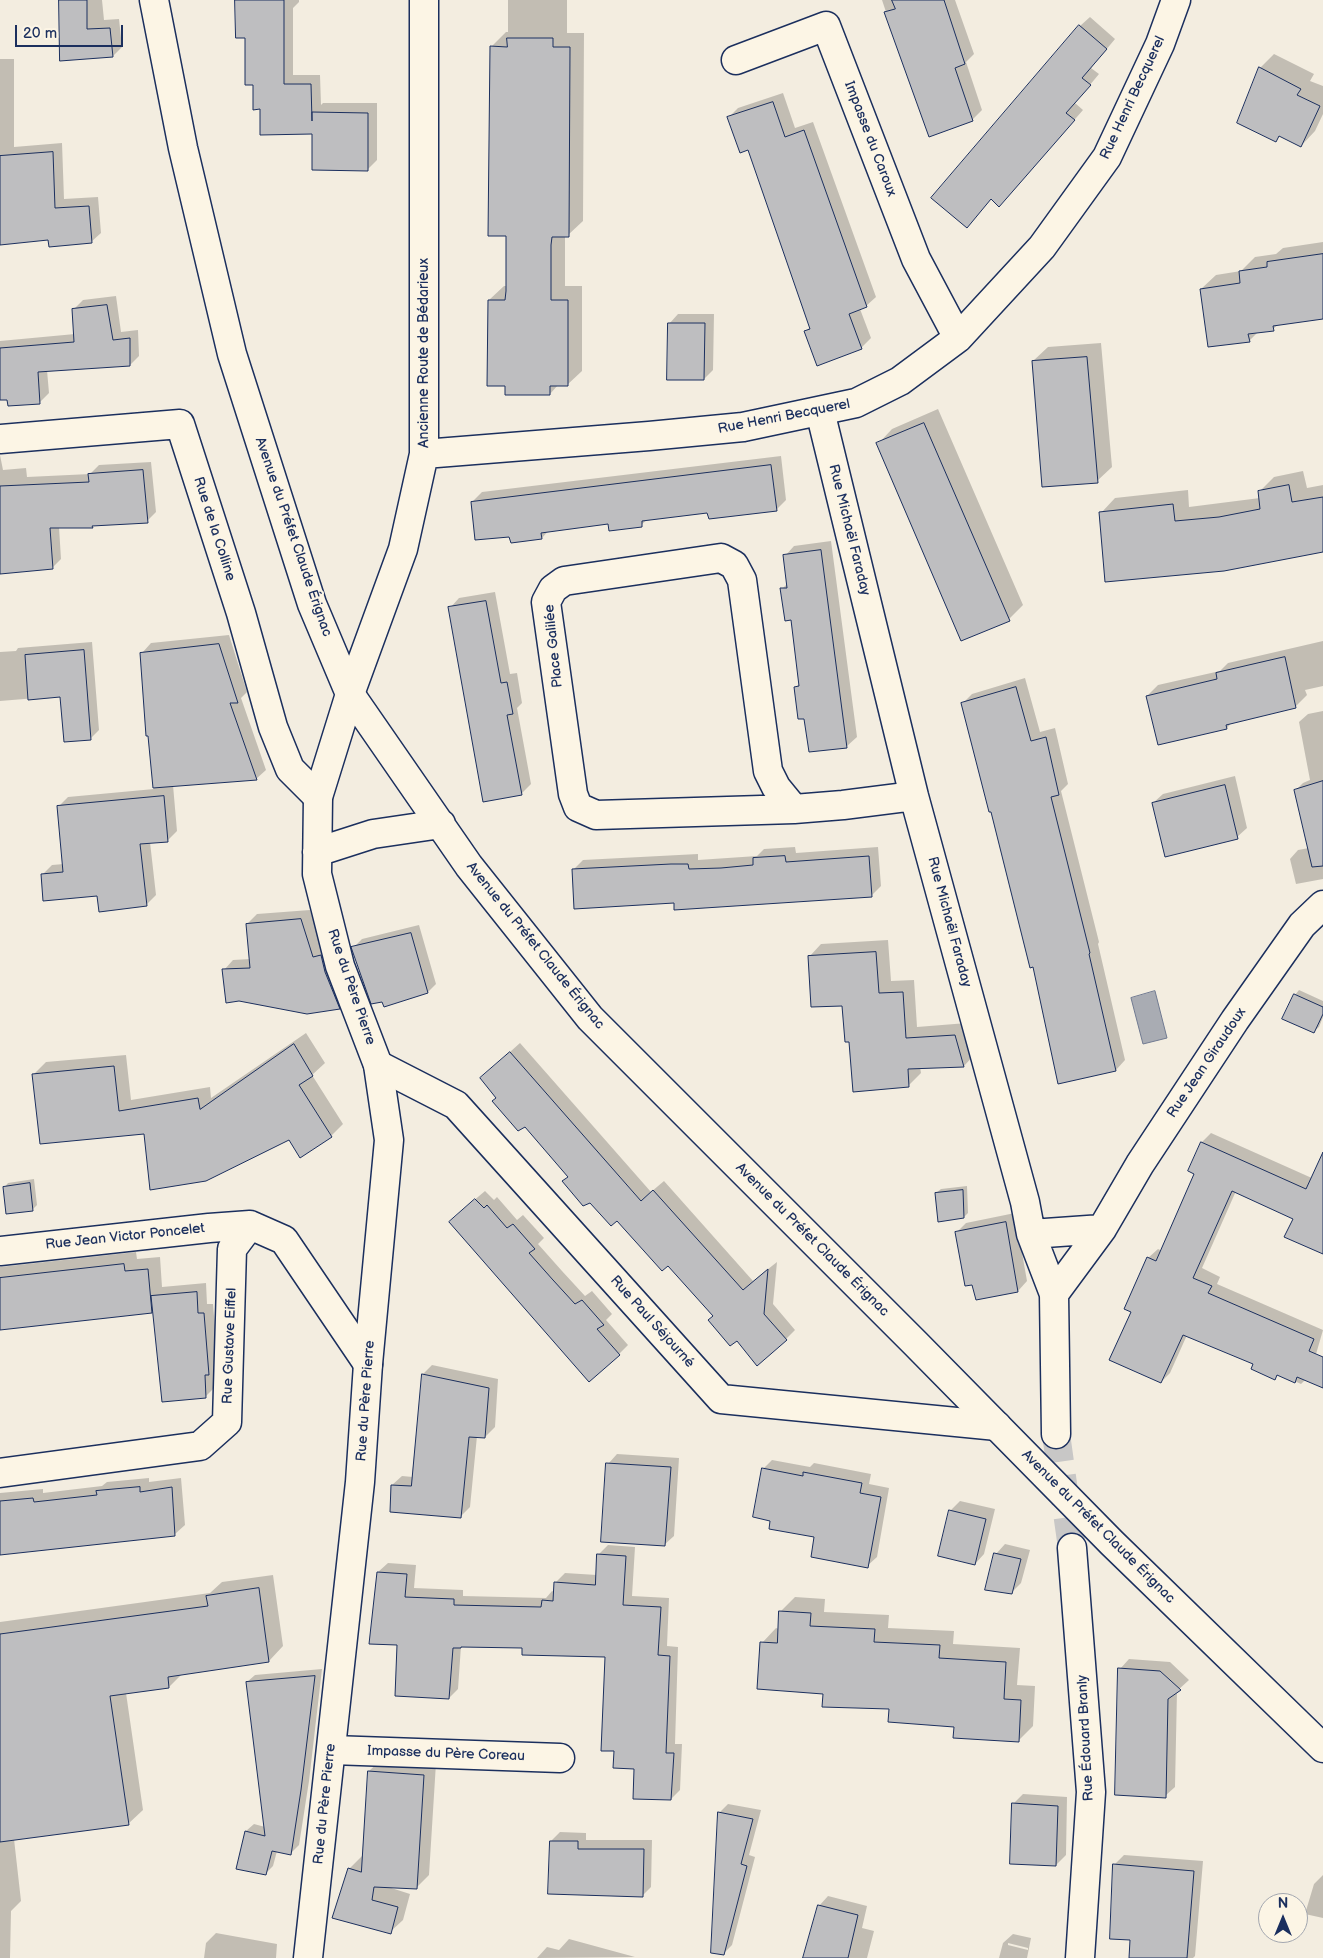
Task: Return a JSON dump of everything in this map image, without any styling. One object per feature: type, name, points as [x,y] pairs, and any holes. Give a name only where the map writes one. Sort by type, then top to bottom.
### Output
[{"type":"street","name":"Avenue du Préfet Claude Érignac","points":[[154,0],[183,148],[232,354],[312,604],[350,694],[468,866],[590,1018],[1112,1543],[1323,1748]]},
{"type":"street","name":"Ancienne Route de Bédarieux","points":[[350,694],[403,549],[424,454],[424,0]]},
{"type":"street","name":"Rue Henri Becquerel","points":[[424,454],[742,427],[856,403],[900,381],[958,338],[1042,247],[1107,157],[1160,44],[1176,0]]},
{"type":"street","name":"Impasse du Caroux","points":[[736,60],[826,26],[916,259],[958,338]]},
{"type":"street","name":"Rue Michaël Faraday","points":[[820,411],[914,796],[1025,1202],[1031,1234],[1054,1294],[1056,1434]]},
{"type":"street","name":"Rue de la Colline","points":[[0,439],[180,424],[241,613],[273,728],[290,769],[318,797]]},
{"type":"street","name":"Place Galilée","points":[[794,809],[776,787],[768,772],[742,580],[734,565],[721,558],[564,581],[553,589],[546,602],[573,794],[578,807],[596,815],[794,809],[914,796]]},
{"type":"street","name":"Rue du Père Pierre","points":[[308,1958],[360,1482],[368,1364],[389,1140],[378,1065],[340,966],[317,874],[318,797],[350,694]]},
{"type":"street","points":[[317,852],[373,834],[441,824]]},
{"type":"street","name":"Rue Jean Giraudoux","points":[[1054,1294],[1102,1229],[1140,1164],[1235,1020],[1302,925],[1323,905]]},
{"type":"street","name":"Rue Paul Séjourné","points":[[378,1065],[456,1105],[721,1399],[997,1426]]},
{"type":"street","points":[[250,1225],[284,1240],[368,1364]]},
{"type":"street","name":"Rue Jean Victor Poncelet","points":[[0,1251],[250,1225]]},
{"type":"street","name":"Rue Gustave Eiffel","points":[[0,1473],[200,1446],[227,1422],[232,1248],[250,1225]]},
{"type":"street","points":[[1031,1234],[1102,1229]]},
{"type":"street","name":"Rue Édouard Branly","points":[[1072,1548],[1091,1792],[1080,1958]]},
{"type":"street","name":"Impasse du Père Coreau","points":[[332,1750],[560,1758]]},
{"type":"shaded area","points":[[1155,991],[1167,1038],[1143,1044],[1131,998]]},
{"type":"building","points":[[59,0],[87,0],[87,29],[110,28],[113,57],[60,61]]},
{"type":"building","points":[[235,0],[284,0],[284,84],[311,84],[312,121],[312,112],[368,113],[368,171],[312,170],[312,134],[260,135],[260,109],[253,110],[253,85],[245,85],[245,38],[236,38]]},
{"type":"building","points":[[892,0],[944,0],[965,64],[955,68],[973,121],[929,137],[884,12],[895,9]]},
{"type":"building","points":[[1079,25],[1107,49],[1082,78],[1091,85],[1066,113],[1075,120],[999,207],[991,199],[967,228],[931,198]]},
{"type":"building","points":[[507,38],[553,38],[553,47],[570,47],[569,237],[552,237],[551,245],[551,300],[568,300],[568,386],[550,386],[550,395],[505,395],[505,386],[487,386],[488,300],[505,300],[506,291],[506,236],[488,236],[490,46],[507,47]]},
{"type":"building","points":[[1259,67],[1301,89],[1297,95],[1320,106],[1301,147],[1279,136],[1276,142],[1237,123]]},
{"type":"building","points":[[773,102],[785,137],[804,130],[867,307],[849,314],[862,349],[817,366],[804,331],[810,329],[748,150],[740,153],[727,117]]},
{"type":"building","points":[[53,152],[55,208],[89,206],[92,243],[49,247],[48,240],[0,245],[0,156]]},
{"type":"building","points":[[1323,254],[1323,319],[1273,326],[1274,331],[1248,334],[1250,342],[1208,347],[1200,289],[1240,283],[1239,271],[1267,267],[1267,262]]},
{"type":"building","points":[[107,305],[113,340],[130,338],[130,366],[38,372],[40,404],[8,406],[7,400],[0,400],[0,348],[74,342],[72,309]]},
{"type":"building","points":[[668,323],[705,323],[704,380],[667,380]]},
{"type":"building","points":[[1087,357],[1098,483],[1042,487],[1032,361]]},
{"type":"building","points":[[924,423],[1010,621],[961,641],[876,443]]},
{"type":"building","points":[[771,465],[777,511],[709,519],[707,513],[642,521],[642,527],[609,531],[608,524],[541,533],[542,539],[511,543],[509,537],[475,540],[471,502]]},
{"type":"building","points":[[143,470],[148,523],[92,526],[93,528],[50,528],[53,569],[0,574],[0,486],[89,482],[88,474]]},
{"type":"building","points":[[1289,485],[1292,502],[1323,497],[1323,552],[1224,571],[1105,582],[1099,512],[1173,504],[1175,521],[1219,517],[1260,509],[1258,491]]},
{"type":"building","points":[[821,550],[847,748],[809,752],[804,719],[798,719],[794,687],[799,686],[791,620],[785,621],[780,588],[787,588],[783,555]]},
{"type":"building","points":[[486,601],[501,683],[507,682],[513,714],[507,715],[522,795],[483,802],[448,607]]},
{"type":"building","points":[[219,644],[238,703],[230,703],[257,780],[153,788],[148,736],[146,736],[140,653]]},
{"type":"building","points":[[84,650],[91,740],[64,742],[60,697],[28,700],[25,655]]},
{"type":"building","points":[[1285,657],[1296,708],[1226,725],[1227,729],[1158,745],[1146,696],[1217,679],[1216,673]]},
{"type":"building","points":[[1016,687],[1031,741],[1046,737],[1059,795],[1051,797],[1090,953],[1116,1071],[1058,1084],[1033,967],[1030,968],[991,812],[989,812],[961,703]]},
{"type":"building","points":[[1323,781],[1323,866],[1312,867],[1294,790]]},
{"type":"building","points":[[1225,785],[1238,839],[1165,857],[1152,803]]},
{"type":"building","points":[[164,796],[168,842],[140,844],[147,906],[99,912],[97,896],[43,901],[41,874],[63,872],[57,806]]},
{"type":"building","points":[[785,856],[786,862],[869,856],[872,897],[674,910],[674,903],[574,909],[572,869],[671,864],[688,864],[689,869],[721,868],[753,865],[753,858]]},
{"type":"building","points":[[301,919],[313,957],[321,955],[325,972],[340,1009],[307,1014],[239,1001],[226,1003],[222,969],[250,968],[246,924]]},
{"type":"building","points":[[411,933],[428,993],[384,1007],[382,1002],[371,1004],[351,947]]},
{"type":"building","points":[[876,952],[879,993],[903,992],[906,1038],[955,1035],[964,1067],[908,1069],[909,1087],[853,1092],[849,1042],[845,1042],[842,1006],[811,1007],[808,956]]},
{"type":"building","points":[[1294,994],[1323,1007],[1323,1014],[1314,1033],[1282,1019]]},
{"type":"building","points":[[294,1044],[313,1076],[299,1085],[332,1137],[300,1158],[289,1140],[206,1181],[150,1190],[144,1134],[40,1144],[32,1074],[114,1066],[119,1111],[198,1098],[200,1109]]},
{"type":"building","points":[[510,1052],[641,1201],[653,1190],[743,1290],[768,1269],[764,1314],[787,1340],[757,1366],[737,1341],[730,1346],[708,1320],[713,1316],[668,1266],[662,1271],[617,1221],[611,1226],[590,1203],[583,1206],[562,1181],[568,1177],[525,1127],[518,1131],[492,1101],[496,1098],[480,1078]]},
{"type":"building","points":[[1201,1142],[1306,1189],[1323,1152],[1323,1254],[1284,1237],[1293,1219],[1232,1191],[1193,1278],[1212,1286],[1208,1293],[1314,1339],[1309,1351],[1323,1357],[1323,1388],[1297,1377],[1295,1383],[1277,1375],[1275,1380],[1251,1369],[1253,1364],[1183,1335],[1161,1383],[1109,1360],[1131,1312],[1124,1309],[1147,1257],[1156,1261],[1194,1174],[1188,1171]]},
{"type":"building","points":[[30,1183],[33,1211],[6,1214],[3,1187]]},
{"type":"building","points":[[963,1190],[964,1218],[938,1222],[935,1193]]},
{"type":"building","points":[[475,1199],[484,1208],[487,1205],[507,1228],[513,1224],[535,1249],[529,1253],[553,1280],[575,1304],[582,1300],[604,1325],[597,1329],[620,1355],[589,1382],[449,1222]]},
{"type":"building","points":[[1006,1222],[1018,1292],[976,1300],[972,1285],[965,1286],[955,1232]]},
{"type":"building","points":[[124,1264],[125,1271],[148,1269],[152,1313],[0,1330],[0,1278]]},
{"type":"building","points":[[197,1292],[198,1313],[204,1313],[209,1375],[205,1375],[206,1398],[162,1402],[151,1296]]},
{"type":"building","points":[[422,1374],[489,1388],[485,1438],[469,1437],[461,1518],[390,1512],[391,1485],[411,1486]]},
{"type":"building","points":[[606,1463],[671,1467],[665,1546],[601,1542]]},
{"type":"building","points":[[762,1468],[803,1476],[803,1472],[862,1483],[860,1493],[881,1497],[868,1568],[811,1557],[814,1537],[769,1529],[770,1521],[753,1517]]},
{"type":"building","points":[[140,1487],[140,1492],[172,1487],[175,1536],[0,1555],[0,1501],[33,1498],[34,1502],[97,1495],[96,1491]]},
{"type":"building","points":[[949,1510],[986,1519],[975,1565],[938,1556]]},
{"type":"building","points":[[994,1553],[1021,1559],[1012,1594],[985,1590]]},
{"type":"building","points":[[597,1554],[626,1556],[623,1605],[661,1607],[658,1655],[670,1656],[666,1753],[674,1753],[671,1800],[633,1799],[634,1769],[613,1768],[614,1751],[601,1751],[605,1657],[522,1655],[522,1648],[453,1648],[449,1699],[395,1696],[397,1645],[369,1644],[377,1572],[407,1574],[405,1597],[454,1599],[454,1605],[541,1607],[542,1600],[553,1601],[554,1582],[595,1585]]},
{"type":"building","points":[[259,1588],[269,1662],[168,1677],[169,1688],[110,1696],[129,1825],[0,1842],[0,1634],[208,1606],[206,1596]]},
{"type":"building","points":[[779,1611],[811,1613],[810,1626],[875,1629],[874,1642],[940,1645],[939,1658],[1006,1662],[1004,1699],[1021,1700],[1019,1742],[953,1738],[954,1727],[888,1722],[889,1709],[822,1707],[823,1694],[757,1689],[760,1642],[777,1643]]},
{"type":"building","points":[[1118,1668],[1160,1671],[1181,1690],[1168,1699],[1166,1798],[1115,1795]]},
{"type":"building","points":[[315,1676],[291,1855],[272,1851],[266,1875],[236,1869],[245,1831],[265,1836],[246,1682]]},
{"type":"building","points":[[368,1771],[424,1775],[417,1889],[374,1887],[372,1900],[398,1907],[391,1934],[332,1918],[348,1868],[361,1872]]},
{"type":"building","points":[[1012,1803],[1058,1806],[1056,1866],[1010,1864]]},
{"type":"building","points":[[718,1812],[753,1819],[741,1864],[747,1866],[724,1955],[711,1953]]},
{"type":"building","points":[[550,1841],[578,1841],[578,1849],[644,1849],[643,1897],[548,1894]]},
{"type":"building","points":[[1113,1864],[1194,1871],[1187,1958],[1129,1958],[1130,1940],[1110,1939]]},
{"type":"building","points":[[818,1905],[858,1915],[848,1958],[803,1958]]},
{"type":"tunnel","points":[[1056,1434],[1072,1548]]}]
